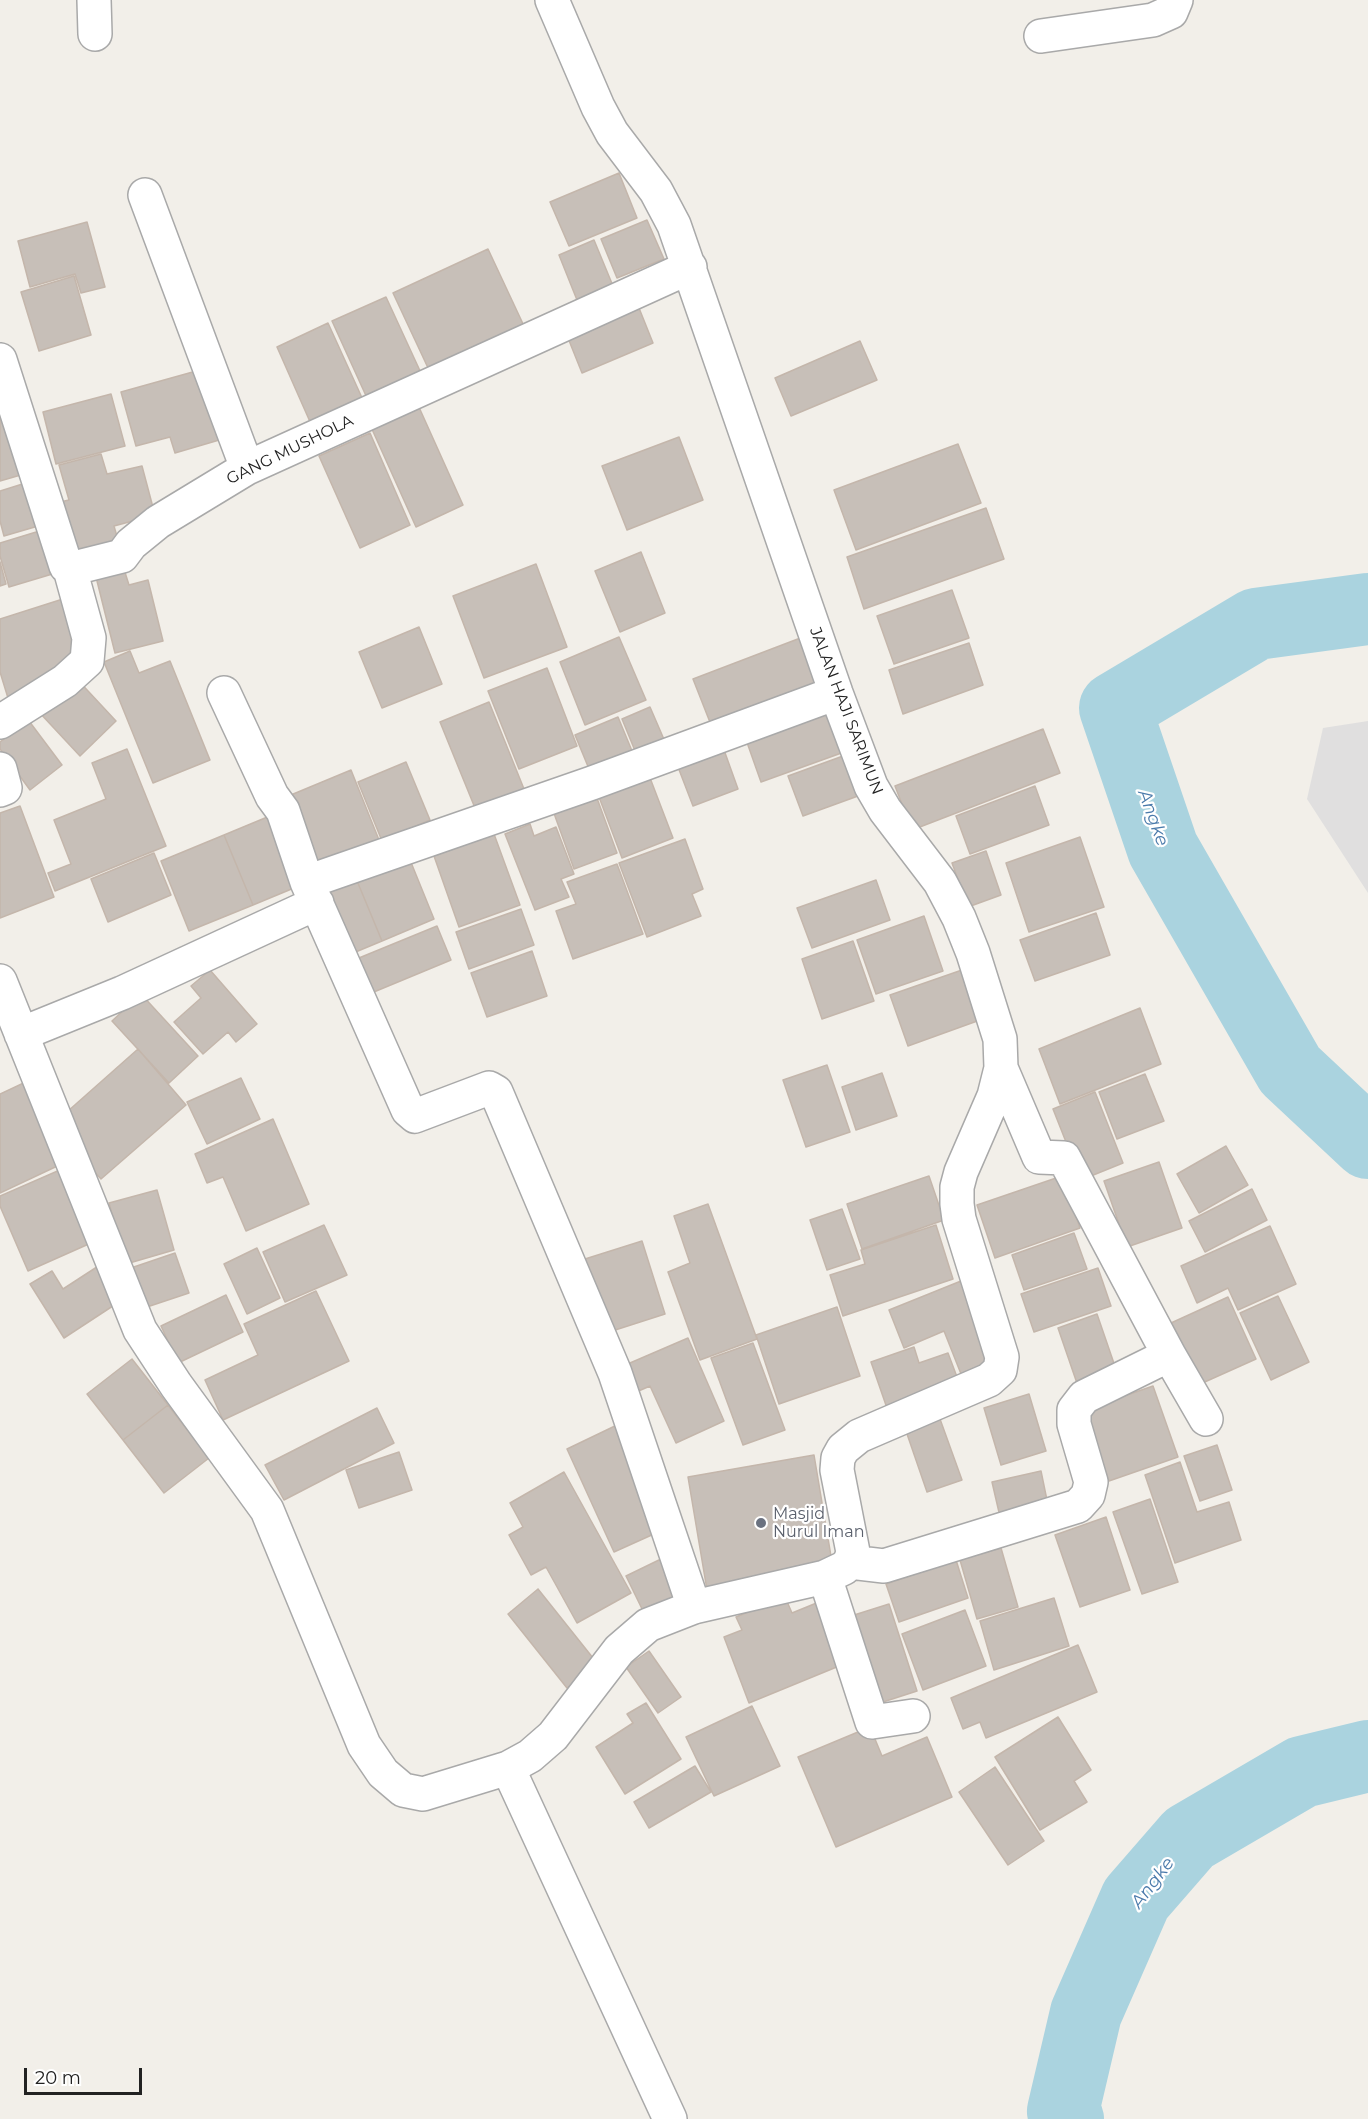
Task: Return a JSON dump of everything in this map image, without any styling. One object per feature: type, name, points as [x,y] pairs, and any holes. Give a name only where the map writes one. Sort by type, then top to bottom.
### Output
[{"type":"street","points":[[94,0],[96,34]]},
{"type":"street","name":"JALAN HAJI SARIMUN","points":[[552,0],[607,124],[665,207],[690,267],[836,693],[871,786],[885,810],[940,882],[960,918],[974,953],[1000,1039],[1001,1068],[994,1096],[957,1187],[959,1219],[1002,1357],[1000,1370],[989,1380],[859,1436],[843,1449],[838,1458],[837,1470],[853,1552],[838,1570]]},
{"type":"street","points":[[1041,36],[1153,20],[1171,12],[1176,0]]},
{"type":"street","points":[[145,195],[247,468]]},
{"type":"street","name":"GANG MUSHOLA","points":[[70,569],[122,556],[131,544],[158,522],[247,468],[690,267]]},
{"type":"street","points":[[0,360],[66,566],[70,569],[89,638],[87,661],[65,681],[0,722]]},
{"type":"street","points":[[224,693],[272,796],[283,811],[312,893],[411,1114],[415,1116],[489,1088],[496,1092],[500,1099],[615,1373],[694,1607]]},
{"type":"street","points":[[21,1034],[122,993],[312,893],[592,783],[836,693]]},
{"type":"street","points":[[0,769],[6,788],[0,790]]},
{"type":"street","points":[[0,981],[140,1330],[176,1385],[267,1510],[364,1745],[383,1773],[403,1791],[423,1794],[508,1768],[530,1756],[553,1736],[619,1650],[648,1625],[694,1607],[838,1570],[884,1566],[1078,1506],[1088,1496],[1091,1482],[1074,1424],[1074,1410],[1084,1397],[1169,1355]]},
{"type":"street","points":[[1001,1068],[1039,1157],[1064,1158],[1169,1355],[1206,1419]]},
{"type":"street","points":[[838,1570],[872,1722],[913,1716]]},
{"type":"street","points":[[508,1768],[670,2119]]},
{"type":"shaded area","points":[[1368,721],[1368,893],[1307,799],[1323,728]]},
{"type":"building","points":[[619,173],[637,218],[569,246],[550,202]]},
{"type":"building","points":[[647,220],[664,259],[617,278],[601,239]]},
{"type":"building","points":[[87,222],[105,287],[81,293],[75,274],[30,287],[18,241]]},
{"type":"building","points":[[594,240],[613,286],[577,300],[559,255]]},
{"type":"building","points":[[488,249],[524,326],[429,370],[393,293]]},
{"type":"building","points":[[74,276],[91,335],[39,351],[21,292]]},
{"type":"building","points":[[386,297],[421,373],[367,398],[332,321]]},
{"type":"building","points":[[635,298],[653,343],[582,373],[564,328]]},
{"type":"building","points":[[328,323],[363,400],[311,424],[277,347]]},
{"type":"building","points":[[860,341],[877,380],[791,416],[775,378]]},
{"type":"building","points":[[207,368],[226,438],[175,453],[170,437],[136,446],[121,392]]},
{"type":"building","points":[[111,394],[125,446],[56,464],[43,412]]},
{"type":"building","points":[[418,405],[463,505],[416,527],[371,427]]},
{"type":"building","points":[[13,413],[31,472],[0,481],[0,417]]},
{"type":"building","points":[[370,433],[410,525],[360,548],[319,456]]},
{"type":"building","points":[[679,437],[703,500],[627,530],[602,466]]},
{"type":"building","points":[[958,444],[981,503],[856,550],[834,490]]},
{"type":"building","points":[[101,454],[107,474],[142,466],[155,515],[114,526],[122,554],[76,566],[60,502],[69,500],[59,465]]},
{"type":"building","points":[[32,481],[45,524],[4,536],[0,521],[0,491]]},
{"type":"building","points":[[986,508],[1004,559],[864,609],[847,557]]},
{"type":"building","points":[[46,529],[59,572],[9,587],[0,556],[0,543]]},
{"type":"building","points":[[641,552],[665,613],[620,632],[595,571]]},
{"type":"building","points":[[0,562],[6,584],[0,586]]},
{"type":"building","points":[[536,564],[567,647],[484,678],[453,596]]},
{"type":"building","points":[[123,566],[129,585],[148,580],[163,641],[115,653],[95,573]]},
{"type":"building","points":[[952,590],[969,638],[894,664],[877,616]]},
{"type":"building","points":[[66,598],[85,660],[49,671],[53,685],[8,698],[0,672],[0,619]]},
{"type":"building","points":[[419,627],[442,684],[382,708],[359,652]]},
{"type":"building","points":[[619,637],[646,700],[585,725],[560,662]]},
{"type":"building","points":[[803,637],[824,693],[715,735],[693,679]]},
{"type":"building","points":[[969,643],[983,685],[903,714],[889,670]]},
{"type":"building","points":[[130,651],[139,673],[170,661],[210,760],[153,783],[104,662]]},
{"type":"building","points":[[547,668],[577,746],[519,769],[488,691]]},
{"type":"building","points":[[75,677],[116,721],[80,756],[38,711]]},
{"type":"building","points":[[489,702],[524,789],[475,808],[440,722]]},
{"type":"building","points":[[829,703],[847,751],[761,782],[744,734]]},
{"type":"building","points":[[650,707],[669,751],[640,763],[622,719]]},
{"type":"building","points":[[618,717],[637,763],[594,781],[575,735]]},
{"type":"building","points":[[29,721],[62,765],[30,790],[0,749],[0,742]]},
{"type":"building","points":[[1043,729],[1060,773],[912,830],[895,786]]},
{"type":"building","points":[[719,736],[738,789],[693,806],[673,754]]},
{"type":"building","points":[[127,749],[166,846],[55,891],[48,873],[71,864],[54,820],[106,799],[92,763]]},
{"type":"building","points":[[843,756],[858,796],[803,816],[788,776]]},
{"type":"building","points":[[406,762],[430,820],[382,841],[358,782]]},
{"type":"building","points":[[351,770],[383,850],[318,877],[286,797]]},
{"type":"building","points":[[647,770],[673,838],[622,858],[596,789]]},
{"type":"building","points":[[1035,786],[1049,825],[970,854],[956,816]]},
{"type":"building","points":[[594,790],[617,853],[574,869],[551,805]]},
{"type":"building","points":[[20,806],[54,897],[0,918],[0,813]]},
{"type":"building","points":[[277,813],[306,883],[253,905],[224,835]]},
{"type":"building","points":[[530,824],[534,836],[556,827],[574,874],[561,879],[569,897],[535,910],[505,834]]},
{"type":"building","points":[[494,834],[520,905],[459,927],[434,856]]},
{"type":"building","points":[[224,835],[253,905],[189,931],[161,861]]},
{"type":"building","points":[[1080,837],[1104,907],[1029,932],[1006,863]]},
{"type":"building","points":[[685,839],[703,889],[692,894],[701,916],[647,937],[619,863]]},
{"type":"building","points":[[986,851],[1001,895],[968,907],[952,863]]},
{"type":"building","points":[[154,853],[171,895],[108,922],[91,879]]},
{"type":"building","points":[[408,855],[434,919],[382,941],[355,876]]},
{"type":"building","points":[[617,864],[643,934],[573,959],[556,911],[576,904],[567,882]]},
{"type":"building","points":[[355,876],[382,941],[346,956],[319,891]]},
{"type":"building","points":[[876,880],[890,920],[812,948],[797,908]]},
{"type":"building","points":[[521,909],[534,945],[469,969],[456,932]]},
{"type":"building","points":[[1096,913],[1110,955],[1035,981],[1020,940]]},
{"type":"building","points":[[924,916],[943,971],[876,994],[857,940]]},
{"type":"building","points":[[437,926],[451,960],[369,994],[354,960]]},
{"type":"building","points":[[853,941],[874,1001],[822,1019],[802,959]]},
{"type":"building","points":[[532,951],[547,996],[487,1017],[471,973]]},
{"type":"building","points":[[210,970],[257,1024],[236,1042],[228,1032],[203,1054],[174,1022],[201,998],[191,986]]},
{"type":"building","points":[[962,970],[980,1020],[908,1046],[890,995]]},
{"type":"building","points":[[141,994],[198,1056],[169,1083],[112,1021]]},
{"type":"building","points":[[1140,1008],[1161,1064],[1060,1104],[1039,1049]]},
{"type":"building","points":[[138,1049],[186,1105],[101,1179],[74,1149],[59,1119]]},
{"type":"building","points":[[827,1065],[850,1132],[806,1147],[783,1080]]},
{"type":"building","points":[[882,1073],[897,1116],[856,1130],[842,1087]]},
{"type":"building","points":[[1145,1074],[1164,1121],[1117,1139],[1099,1092]]},
{"type":"building","points":[[241,1078],[260,1119],[207,1144],[187,1102]]},
{"type":"building","points":[[30,1080],[68,1161],[0,1193],[0,1094]]},
{"type":"building","points":[[1095,1092],[1123,1163],[1081,1180],[1053,1109]]},
{"type":"building","points":[[273,1119],[309,1204],[246,1231],[223,1177],[207,1183],[195,1154]]},
{"type":"building","points":[[1226,1146],[1248,1185],[1199,1213],[1177,1174]]},
{"type":"building","points":[[1159,1162],[1182,1228],[1127,1247],[1104,1181]]},
{"type":"building","points":[[69,1166],[100,1239],[28,1271],[0,1206],[0,1196]]},
{"type":"building","points":[[929,1176],[944,1220],[862,1249],[847,1204]]},
{"type":"building","points":[[1062,1176],[1080,1228],[995,1258],[977,1205]]},
{"type":"building","points":[[1252,1189],[1267,1220],[1205,1252],[1189,1221]]},
{"type":"building","points":[[157,1190],[174,1250],[126,1264],[109,1203]]},
{"type":"building","points":[[708,1204],[757,1339],[700,1360],[668,1272],[690,1263],[674,1216]]},
{"type":"building","points":[[842,1209],[860,1259],[827,1270],[810,1220]]},
{"type":"building","points":[[324,1225],[347,1275],[285,1302],[263,1252]]},
{"type":"building","points":[[936,1225],[953,1279],[843,1316],[830,1275],[865,1264],[861,1250]]},
{"type":"building","points":[[1270,1226],[1296,1284],[1238,1310],[1228,1288],[1197,1303],[1181,1266]]},
{"type":"building","points":[[1074,1233],[1087,1269],[1024,1290],[1012,1255]]},
{"type":"building","points":[[642,1241],[665,1314],[609,1332],[585,1259]]},
{"type":"building","points":[[257,1248],[280,1298],[247,1314],[224,1264]]},
{"type":"building","points":[[175,1253],[189,1293],[138,1310],[125,1270]]},
{"type":"building","points":[[103,1263],[125,1298],[64,1338],[30,1284],[52,1271],[63,1289]]},
{"type":"building","points":[[1098,1268],[1111,1306],[1034,1332],[1021,1294]]},
{"type":"building","points":[[961,1281],[995,1367],[963,1379],[944,1331],[904,1348],[889,1310]]},
{"type":"building","points":[[316,1291],[349,1361],[223,1420],[205,1380],[258,1355],[244,1324]]},
{"type":"building","points":[[226,1295],[243,1332],[178,1363],[161,1326]]},
{"type":"building","points":[[1278,1296],[1309,1362],[1271,1380],[1240,1313]]},
{"type":"building","points":[[1228,1297],[1256,1359],[1198,1385],[1171,1323]]},
{"type":"building","points":[[837,1307],[860,1376],[779,1404],[756,1335]]},
{"type":"building","points":[[1097,1314],[1119,1378],[1080,1392],[1058,1328]]},
{"type":"building","points":[[688,1338],[724,1421],[676,1443],[650,1386],[634,1393],[623,1366]]},
{"type":"building","points":[[753,1343],[785,1430],[743,1445],[711,1358]]},
{"type":"building","points":[[914,1347],[919,1363],[948,1353],[960,1385],[888,1411],[871,1362]]},
{"type":"building","points":[[132,1359],[168,1405],[123,1440],[87,1394]]},
{"type":"building","points":[[1153,1386],[1178,1457],[1109,1481],[1084,1410]]},
{"type":"building","points":[[1029,1394],[1046,1451],[1001,1465],[984,1408]]},
{"type":"building","points":[[168,1405],[209,1458],[164,1493],[123,1440]]},
{"type":"building","points":[[377,1408],[394,1443],[284,1500],[265,1465]]},
{"type":"building","points":[[940,1419],[962,1480],[927,1492],[906,1431]]},
{"type":"building","points":[[617,1425],[665,1529],[614,1552],[567,1449]]},
{"type":"building","points":[[1217,1445],[1232,1490],[1200,1501],[1184,1456]]},
{"type":"building","points":[[399,1452],[412,1490],[359,1508],[346,1470]]},
{"type":"building","name":"Masjid Nurul Iman","points":[[814,1455],[833,1568],[707,1590],[688,1477]]},
{"type":"building","points":[[1180,1462],[1197,1512],[1229,1502],[1241,1540],[1175,1563],[1145,1475]]},
{"type":"building","points":[[1041,1471],[1049,1510],[1001,1521],[992,1482]]},
{"type":"building","points":[[564,1472],[631,1593],[577,1623],[546,1567],[531,1575],[509,1535],[523,1527],[510,1503]]},
{"type":"building","points":[[1150,1499],[1178,1582],[1142,1594],[1113,1512]]},
{"type":"building","points":[[1106,1517],[1130,1590],[1080,1607],[1055,1535]]},
{"type":"building","points":[[1001,1548],[1018,1607],[977,1619],[960,1560]]},
{"type":"building","points":[[661,1559],[679,1596],[644,1613],[626,1576]]},
{"type":"building","points":[[956,1560],[968,1598],[899,1622],[886,1584]]},
{"type":"building","points":[[538,1589],[597,1663],[567,1688],[508,1614]]},
{"type":"building","points":[[785,1597],[792,1613],[819,1602],[844,1664],[749,1703],[724,1637],[742,1630],[736,1617]]},
{"type":"building","points":[[1054,1598],[1069,1646],[994,1670],[980,1621]]},
{"type":"building","points":[[889,1604],[917,1691],[880,1703],[851,1616]]},
{"type":"building","points":[[965,1610],[986,1666],[923,1690],[902,1634]]},
{"type":"building","points":[[1078,1645],[1097,1692],[986,1738],[980,1722],[963,1729],[951,1698]]},
{"type":"building","points":[[649,1651],[681,1697],[658,1713],[626,1667]]},
{"type":"building","points":[[646,1703],[681,1759],[625,1794],[596,1747],[633,1723],[627,1714]]},
{"type":"building","points":[[752,1706],[780,1766],[714,1796],[686,1737]]},
{"type":"building","points":[[1058,1717],[1091,1770],[1074,1781],[1087,1802],[1040,1830],[995,1757]]},
{"type":"building","points":[[870,1727],[882,1756],[927,1737],[952,1797],[836,1847],[798,1757]]},
{"type":"building","points":[[695,1766],[711,1792],[649,1828],[634,1802]]},
{"type":"building","points":[[995,1767],[1044,1841],[1008,1865],[959,1792]]},
{"type":"waterway","name":"Angke","points":[[1368,609],[1256,624],[1115,708],[1163,849],[1290,1070],[1368,1143]]},
{"type":"waterway","name":"Angke","points":[[1068,2119],[1063,2111],[1086,2013],[1136,1899],[1189,1838],[1302,1772],[1368,1756]]},
{"type":"place","name":"Masjid Nurul Iman","points":[[761,1523]]}]
